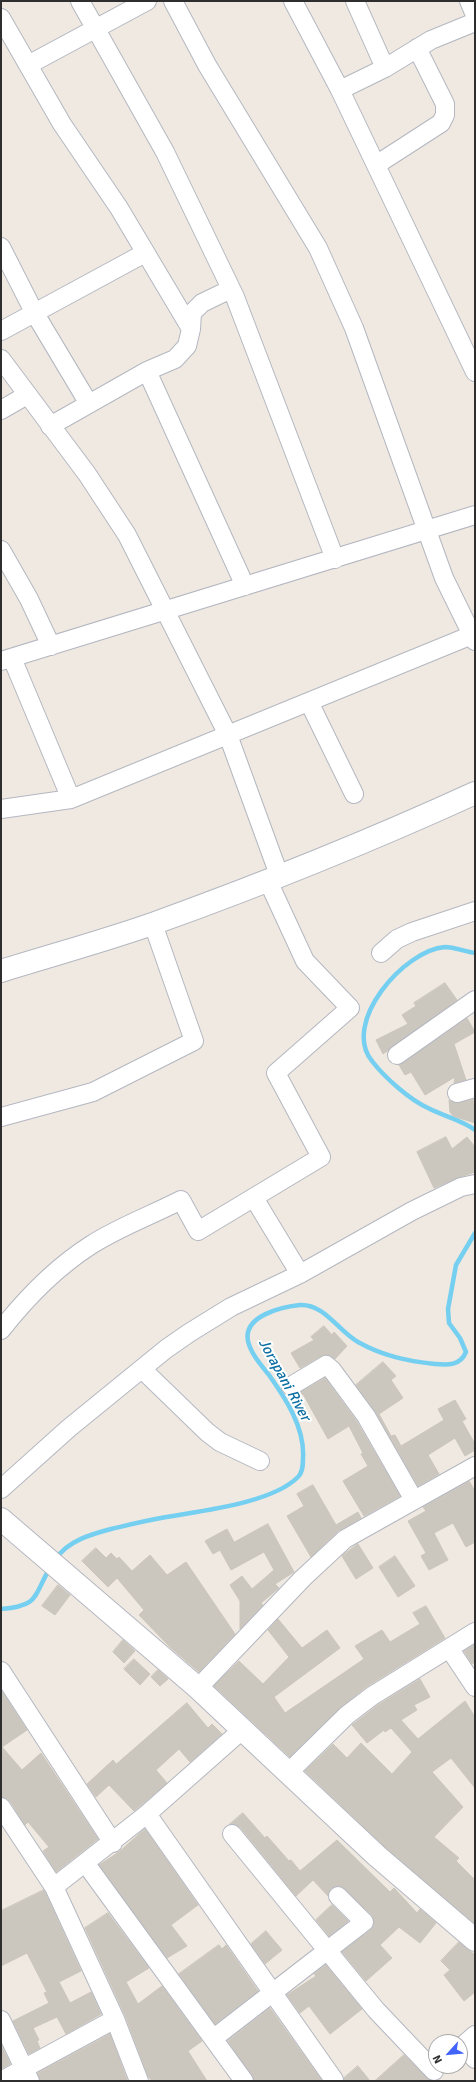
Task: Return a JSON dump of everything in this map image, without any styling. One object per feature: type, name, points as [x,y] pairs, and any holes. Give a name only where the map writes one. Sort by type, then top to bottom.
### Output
[{"type":"street","points":[[80,1],[165,152],[231,289],[335,559]]},
{"type":"street","points":[[28,65],[147,1]]},
{"type":"street","points":[[1,809],[71,799],[309,702],[474,638],[444,578],[428,530],[354,328],[318,248],[207,65],[173,1]]},
{"type":"street","points":[[293,1],[340,90],[475,372]]},
{"type":"street","points":[[355,1],[385,68]]},
{"type":"street","points":[[468,1],[475,15]]},
{"type":"street","points":[[1,18],[62,124],[119,208],[191,329]]},
{"type":"street","points":[[340,90],[385,68],[417,48],[452,30],[475,22]]},
{"type":"street","points":[[376,165],[441,123],[445,115],[445,104],[417,48]]},
{"type":"street","points":[[1,247],[34,312],[89,404]]},
{"type":"street","points":[[1,331],[146,253]]},
{"type":"street","points":[[50,426],[147,371],[174,358],[187,346],[191,329],[192,313],[202,303],[231,289]]},
{"type":"street","points":[[1,359],[87,474],[127,535],[228,735],[273,878],[305,961],[350,1008],[276,1073],[321,1157],[198,1231],[181,1200],[92,1245],[53,1273],[25,1300],[1,1330]]},
{"type":"street","points":[[147,371],[245,586]]},
{"type":"street","points":[[1,410],[27,395]]},
{"type":"street","points":[[71,799],[7,659],[475,515]]},
{"type":"street","points":[[1,550],[29,599],[51,646]]},
{"type":"street","points":[[309,702],[354,794]]},
{"type":"street","points":[[1,971],[153,924],[377,838],[475,793]]},
{"type":"street","points":[[381,953],[397,939],[412,932],[475,910]]},
{"type":"street","points":[[1,1117],[93,1092],[194,1041],[153,924]]},
{"type":"street","points":[[397,1055],[475,1000]]},
{"type":"street","points":[[457,1093],[475,1088]]},
{"type":"street","points":[[1,1489],[69,1428],[166,1349],[213,1318],[300,1274],[412,1211],[455,1190],[475,1184]]},
{"type":"street","points":[[254,1198],[300,1274]]},
{"type":"street","points":[[291,1386],[326,1365],[332,1370],[366,1416],[414,1500]]},
{"type":"street","points":[[142,1369],[207,1432],[220,1442],[260,1461]]},
{"type":"street","points":[[198,1688],[303,1578],[345,1539],[414,1500],[473,1471]]},
{"type":"street","points":[[1,1519],[72,1582],[198,1688],[377,1856],[475,1940]]},
{"type":"street","points":[[288,1773],[347,1714],[396,1680],[475,1632]]},
{"type":"street","points":[[449,1648],[475,1687]]},
{"type":"street","points":[[1,1671],[113,1843]]},
{"type":"street","points":[[54,1887],[113,1843],[242,1730]]},
{"type":"street","points":[[1,1807],[54,1887],[115,2019],[139,2081]]},
{"type":"street","points":[[147,1814],[334,2080]]},
{"type":"street","points":[[232,1834],[376,2010],[428,2068]]},
{"type":"street","points":[[86,1864],[244,2081]]},
{"type":"street","points":[[214,2038],[364,1922],[338,1896]]},
{"type":"street","points":[[1,2081],[26,2075],[115,2019]]},
{"type":"street","points":[[1,2020],[26,2075]]},
{"type":"street","points":[[468,2046],[475,2059]]},
{"type":"building","points":[[445,983],[457,1000],[383,1054],[376,1040],[408,1024],[402,1015],[416,1006],[414,1003]]},
{"type":"building","points":[[467,1018],[475,1032],[454,1044],[466,1080],[454,1083],[455,1077],[425,1095],[411,1072],[405,1075],[399,1065]]},
{"type":"building","points":[[473,1099],[475,1123],[453,1116],[450,1112],[449,1100],[454,1103],[459,1103]]},
{"type":"building","points":[[446,1137],[452,1149],[467,1137],[475,1147],[475,1172],[434,1188],[417,1152]]},
{"type":"building","points":[[324,1326],[332,1335],[334,1332],[347,1346],[335,1359],[327,1355],[321,1356],[300,1368],[291,1353],[314,1340],[311,1337]]},
{"type":"building","points":[[383,1362],[396,1376],[391,1380],[403,1398],[379,1414],[391,1436],[395,1435],[401,1446],[444,1420],[438,1409],[455,1400],[466,1419],[462,1421],[475,1444],[475,1450],[465,1456],[455,1438],[428,1455],[439,1474],[418,1486],[375,1411],[356,1385]]},
{"type":"building","points":[[325,1378],[357,1422],[400,1496],[364,1516],[343,1481],[368,1466],[349,1426],[328,1439],[303,1394],[294,1400],[292,1396]]},
{"type":"building","points":[[469,1481],[475,1491],[475,1542],[466,1547],[453,1523],[434,1533],[448,1560],[429,1570],[421,1556],[426,1553],[408,1521],[426,1511],[423,1507]]},
{"type":"building","points":[[313,1485],[336,1525],[358,1512],[361,1518],[338,1531],[311,1557],[287,1516],[304,1506],[297,1494]]},
{"type":"building","points":[[268,1524],[294,1572],[275,1584],[279,1588],[261,1603],[263,1605],[240,1629],[240,1601],[230,1585],[242,1576],[252,1589],[274,1570],[264,1552],[231,1570],[220,1550],[213,1554],[205,1541],[227,1529],[234,1542]]},
{"type":"building","points":[[358,1544],[373,1568],[356,1579],[342,1556]]},
{"type":"building","points":[[96,1548],[106,1558],[111,1553],[117,1559],[119,1557],[132,1571],[150,1555],[167,1575],[186,1562],[235,1634],[199,1672],[170,1647],[139,1615],[144,1610],[117,1578],[108,1587],[82,1561]]},
{"type":"building","points":[[395,1556],[415,1586],[398,1597],[379,1567]]},
{"type":"building","points":[[58,1585],[70,1595],[55,1615],[42,1606]]},
{"type":"building","points":[[426,1606],[445,1638],[366,1687],[341,1707],[290,1757],[214,1686],[239,1661],[263,1684],[289,1657],[268,1630],[278,1619],[302,1648],[327,1630],[340,1648],[274,1697],[285,1713],[364,1659],[355,1646],[382,1630],[390,1642],[420,1624],[413,1613]]},
{"type":"building","points":[[123,1640],[135,1651],[124,1663],[113,1652]]},
{"type":"building","points":[[475,1644],[475,1662],[472,1664],[464,1651]]},
{"type":"building","points":[[134,1659],[150,1674],[140,1685],[124,1669]]},
{"type":"building","points":[[158,1670],[168,1679],[160,1686],[151,1677]]},
{"type":"building","points":[[420,1679],[430,1697],[414,1705],[417,1710],[401,1720],[418,1739],[465,1701],[475,1717],[475,1788],[451,1758],[432,1772],[463,1807],[434,1837],[459,1858],[456,1861],[475,1880],[475,1924],[385,1847],[305,1771],[333,1744],[347,1758],[361,1743],[392,1774],[412,1752],[391,1728],[385,1732],[384,1730],[367,1743],[352,1725],[378,1705]]},
{"type":"building","points":[[1,1690],[27,1730],[2,1747],[22,1770],[41,1753],[98,1839],[56,1872],[43,1851],[49,1847],[28,1822],[25,1825],[10,1801],[1,1797]]},
{"type":"building","points":[[187,1703],[208,1728],[212,1724],[222,1734],[190,1762],[179,1749],[156,1770],[167,1783],[134,1811],[109,1785],[96,1797],[87,1784],[113,1760],[116,1764]]},
{"type":"building","points":[[243,1813],[265,1838],[267,1836],[300,1871],[337,1840],[390,1892],[394,1888],[417,1913],[420,1909],[436,1923],[420,1943],[399,1927],[380,1945],[392,1958],[366,1981],[342,1952],[371,1930],[374,1920],[372,1915],[340,1886],[331,1888],[328,1896],[313,1880],[296,1896],[240,1827],[230,1824]]},
{"type":"building","points":[[145,1829],[198,1905],[171,1925],[187,1946],[167,1958],[99,1865],[119,1852]]},
{"type":"building","points":[[44,1890],[81,1971],[59,1982],[70,2003],[91,1992],[101,2014],[66,2034],[57,2017],[33,2028],[39,2040],[37,2041],[40,2048],[29,2054],[13,2021],[49,2003],[44,1993],[47,1992],[27,1953],[1,1966],[1,1911]]},
{"type":"building","points":[[332,1905],[348,1921],[329,1936],[316,1920]]},
{"type":"building","points":[[108,1913],[149,1968],[126,1982],[138,2004],[162,1986],[202,2041],[188,2051],[207,2081],[152,2081],[148,2076],[125,2015],[85,1928]]},
{"type":"building","points":[[266,1931],[282,1950],[265,1964],[251,1944]]},
{"type":"building","points":[[459,1942],[475,1955],[475,1992],[464,2001],[444,1975],[450,1970],[441,1961]]},
{"type":"building","points":[[219,1945],[222,1949],[226,1945],[258,1991],[215,2024],[179,1974]]},
{"type":"building","points":[[326,1965],[362,2009],[330,2034],[309,2006],[300,2013],[287,1995],[316,1976],[314,1974]]},
{"type":"building","points":[[270,2008],[322,2081],[254,2081],[252,2075],[228,2041]]},
{"type":"building","points":[[110,2034],[127,2080],[40,2081],[38,2073]]},
{"type":"building","points":[[1,2045],[10,2064],[1,2069]]},
{"type":"building","points":[[404,2055],[431,2081],[375,2081]]},
{"type":"building","points":[[358,2066],[370,2081],[344,2081],[344,2078]]},
{"type":"waterway","name":"Jorapani River","points":[[475,953],[445,947],[429,951],[412,961],[396,974],[382,991],[371,1009],[365,1028],[365,1045],[372,1061],[390,1081],[413,1100],[434,1111],[464,1123],[475,1130]]},
{"type":"waterway","name":"Jorapani River","points":[[56,1559],[73,1543],[96,1533],[148,1520],[213,1509],[253,1500],[286,1486],[300,1475],[303,1465],[303,1447],[298,1425],[288,1404],[249,1346],[248,1332],[251,1325],[265,1314],[292,1306],[309,1306],[324,1313],[358,1342],[377,1351],[405,1359],[435,1364],[453,1364],[460,1360],[466,1352],[460,1338],[449,1323],[448,1309],[456,1265],[475,1233]]},
{"type":"waterway","name":"Jorapani River","points":[[1,1609],[14,1608],[23,1605],[34,1598],[50,1568]]}]
